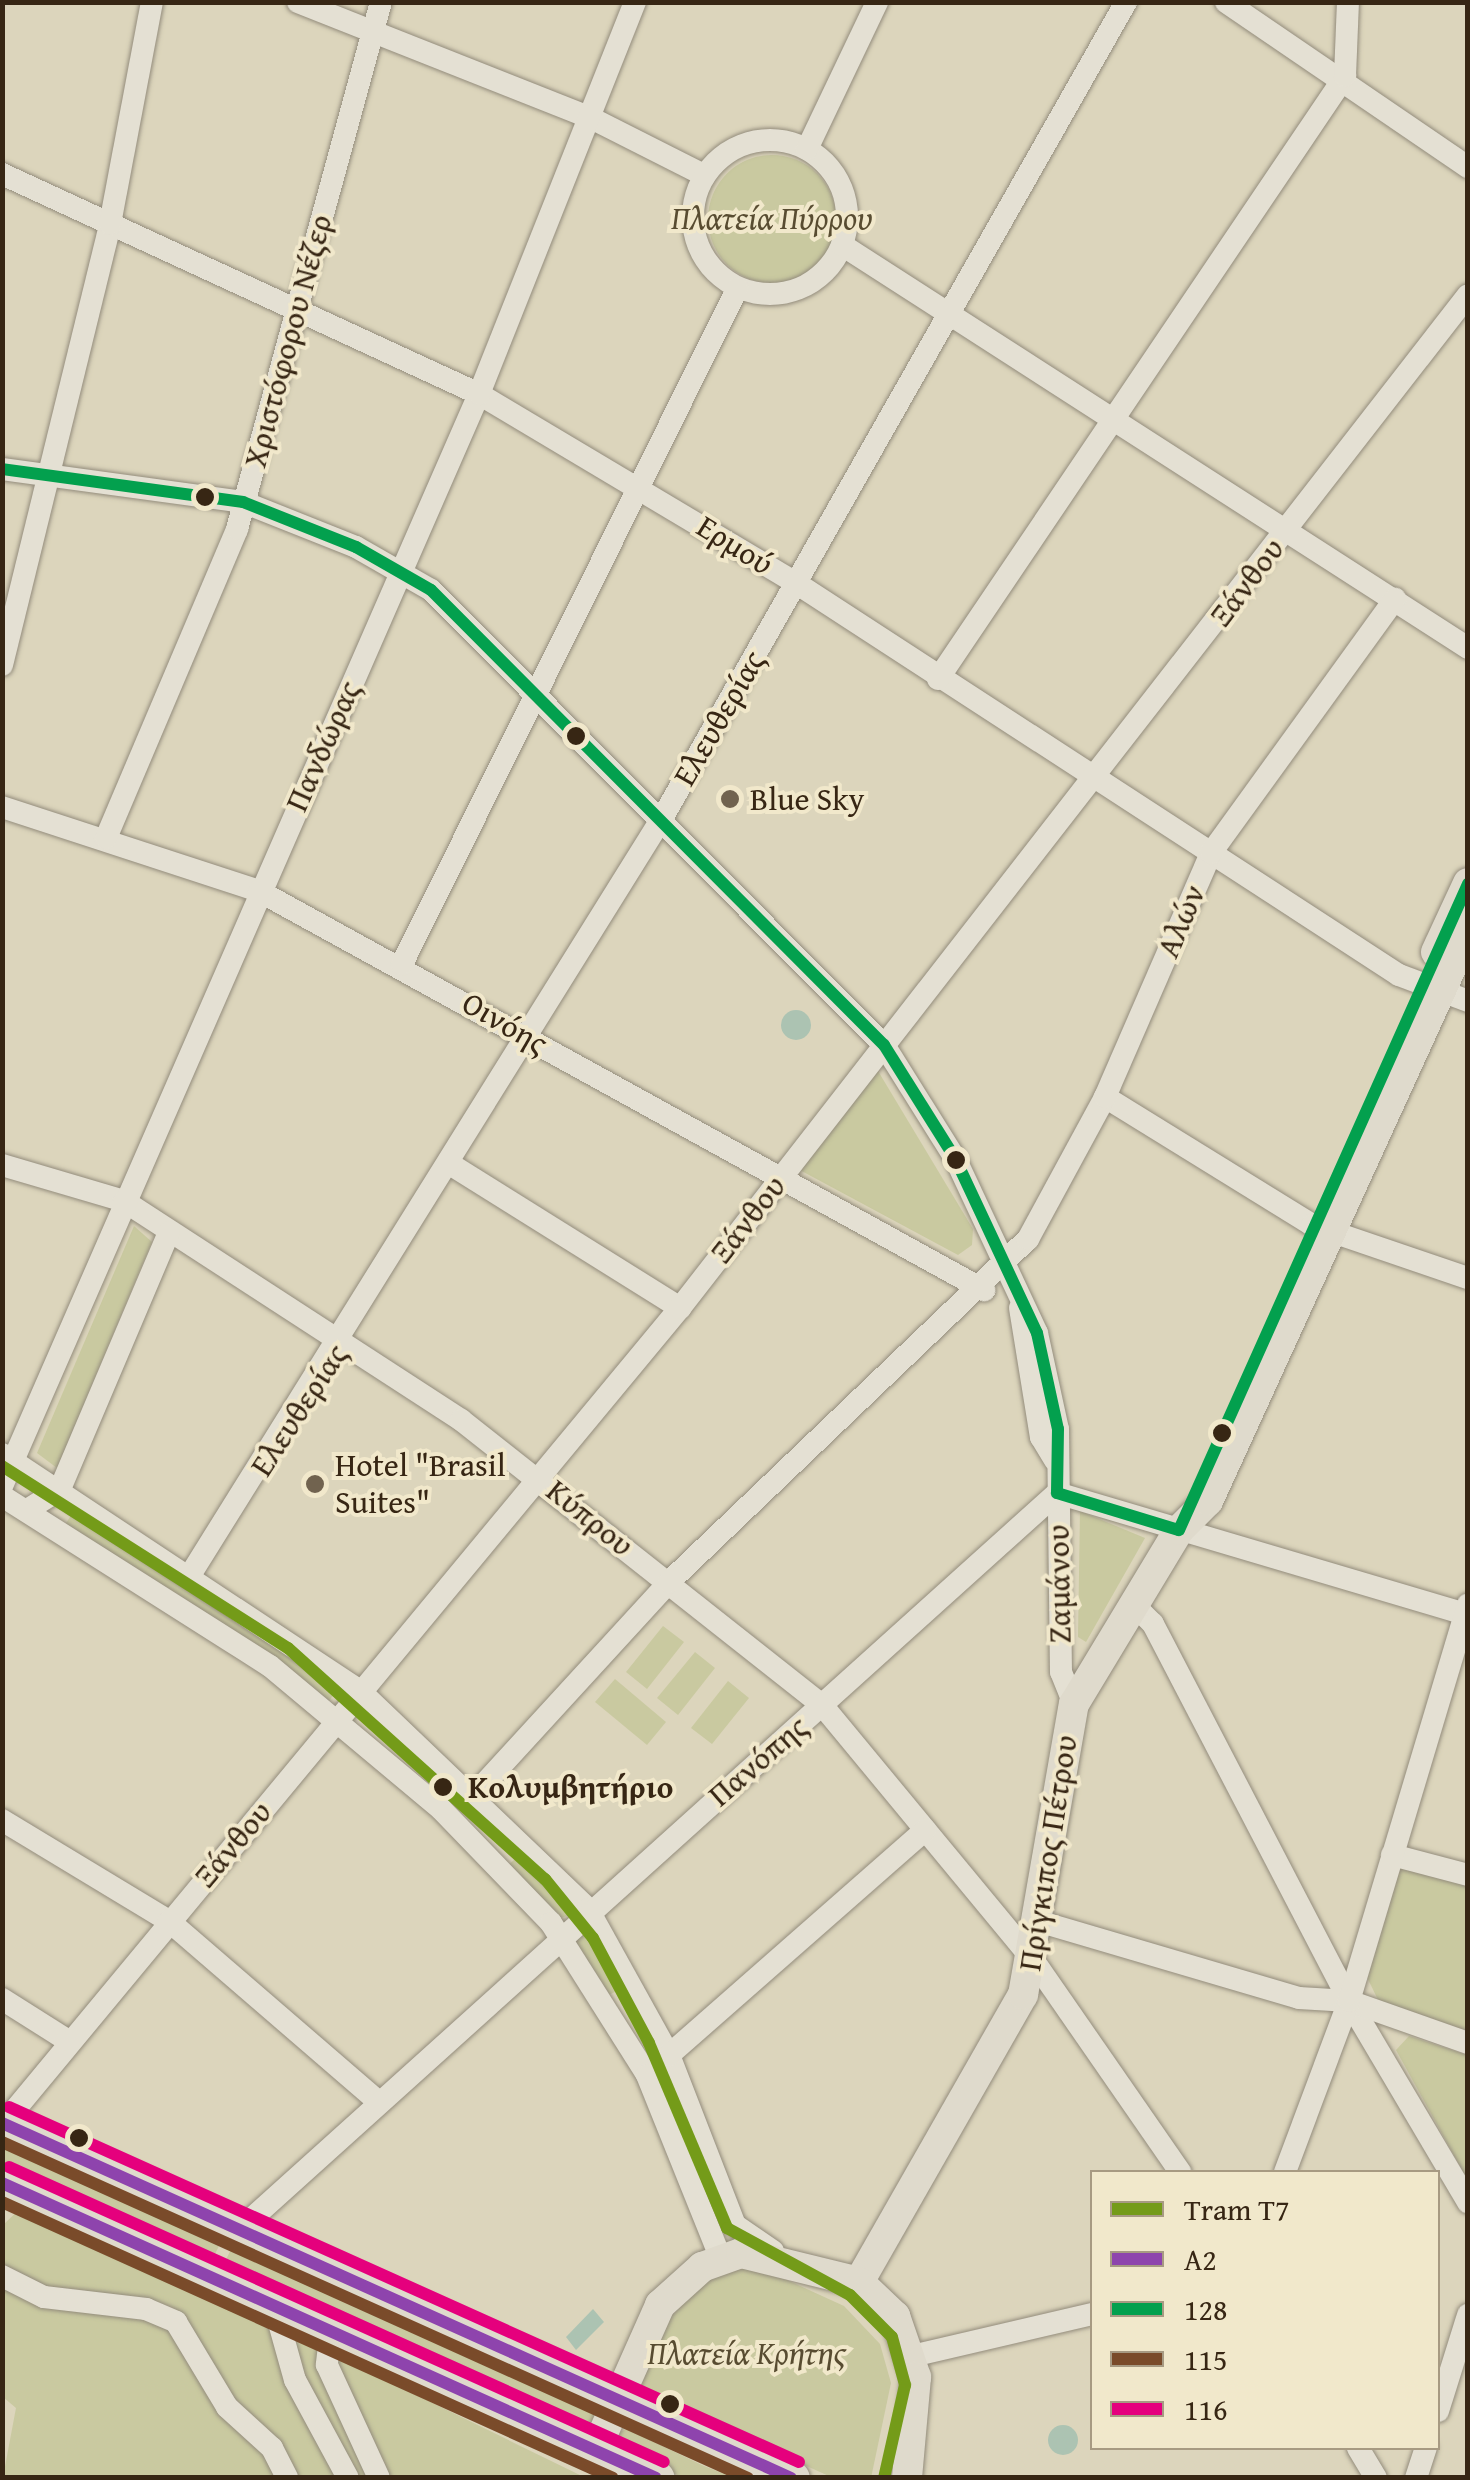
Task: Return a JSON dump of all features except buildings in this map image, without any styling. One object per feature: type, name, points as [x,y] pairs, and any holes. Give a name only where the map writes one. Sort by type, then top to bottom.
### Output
[{"type":"highway","points":[[3,2123],[789,2476]]},
{"type":"highway","points":[[2,2183],[657,2478]]},
{"type":"main road","name":"Πρίγκιπος Πέτρου","points":[[1439,991],[1468,883]]},
{"type":"main road","name":"Πρίγκιπος Πέτρου","points":[[858,2282],[1015,2011],[1034,1961],[1074,1704],[1179,1530],[1208,1501],[1320,1228],[1468,931]]},
{"type":"main road","points":[[596,2450],[660,2305],[720,2257],[794,2262],[858,2282],[895,2316],[912,2356],[906,2478]]},
{"type":"street","points":[[2,665],[52,477],[110,224],[152,2]]},
{"type":"street","points":[[298,2],[372,35],[591,118],[704,175]]},
{"type":"street","name":"Χριστόφορου Νέζερ","points":[[106,838],[244,502],[381,2]]},
{"type":"street","name":"Πανδώρας","points":[[2,1486],[8,1457],[480,394],[635,2]]},
{"type":"street","points":[[807,149],[877,2]]},
{"type":"street","name":"Ελευθερίας","points":[[192,1572],[343,1343],[664,815],[955,310],[1126,2]]},
{"type":"street","points":[[1226,2],[1345,76],[1468,167]]},
{"type":"street","points":[[938,678],[1345,76],[1348,2]]},
{"type":"street","points":[[750,142],[807,149],[843,190],[842,245],[799,289],[737,289],[708,263],[692,226],[704,175],[750,142]]},
{"type":"street","name":"Ερμού","points":[[2,174],[480,394],[639,484],[1094,784],[1439,991]]},
{"type":"street","points":[[842,245],[955,310],[1468,648]]},
{"type":"street","points":[[402,964],[737,289]]},
{"type":"street","name":"Ξάνθου","points":[[3,2123],[358,1690],[680,1308],[1094,784],[1468,295]]},
{"type":"street","name":"Ζαμάνου","points":[[2,469],[244,502],[399,572],[539,690],[884,1045],[956,1158],[1005,1264],[1020,1308],[1041,1437],[1056,1460],[1061,1672],[1074,1704]]},
{"type":"street","name":"Αλών","points":[[475,1794],[670,1582],[984,1290],[1028,1239],[1105,1097],[1210,853],[1395,599]]},
{"type":"street","name":"Οινόης","points":[[2,807],[259,891],[402,964],[984,1290]]},
{"type":"street","points":[[1105,1097],[1320,1228],[1468,1278]]},
{"type":"street","name":"Κύπρου","points":[[2,1165],[124,1201],[343,1343],[540,1477],[822,1705],[1034,1961],[1179,2170]]},
{"type":"street","points":[[453,1166],[680,1308]]},
{"type":"street","points":[[27,1510],[60,1488],[169,1232]]},
{"type":"street","points":[[8,1457],[192,1572],[358,1690],[475,1794],[588,1909],[668,2055],[735,2225],[794,2262]]},
{"type":"street","points":[[1057,1493],[1466,1611],[1348,2001],[1286,2170]]},
{"type":"street","name":"Πανόπης","points":[[238,2231],[375,2099],[1057,1493]]},
{"type":"street","points":[[2,1496],[336,1719],[441,1809],[560,1934],[647,2075],[720,2257]]},
{"type":"street","points":[[1134,1604],[1153,1624],[1348,2001],[1468,2202]]},
{"type":"street","points":[[2,1820],[169,1921],[375,2099]]},
{"type":"street","points":[[668,2055],[926,1830]]},
{"type":"street","points":[[1392,1855],[1468,1875]]},
{"type":"street","points":[[1041,1922],[1299,1998],[1348,2001],[1468,2043]]},
{"type":"street","points":[[2,1999],[70,2042]]},
{"type":"street","points":[[2,2276],[44,2297],[146,2309],[176,2322],[226,2408],[272,2448],[287,2478]]},
{"type":"street","points":[[274,2305],[296,2380],[348,2478]]},
{"type":"street","points":[[912,2356],[1090,2314]]},
{"type":"street","points":[[1440,2404],[1468,2315]]},
{"type":"street","points":[[332,2330],[327,2365],[379,2478]]},
{"type":"street","points":[[1359,2450],[1376,2478]]},
{"type":"street","points":[[1416,2478],[1425,2450]]},
{"type":"green space","name":"Πλατεία Πύρρου","points":[[772,155],[796,160],[817,174],[831,195],[836,219],[831,243],[817,264],[796,278],[772,283],[748,278],[727,264],[713,243],[708,219],[713,195],[727,174],[748,160]]},
{"type":"green space","points":[[875,1066],[973,1229],[972,1245],[958,1255],[796,1168]]},
{"type":"green space","points":[[134,1226],[152,1242],[57,1468],[37,1453]]},
{"type":"green space","points":[[75,1509],[340,1687],[327,1703],[63,1528]]},
{"type":"green space","points":[[1080,1511],[1145,1538],[1086,1642],[1078,1637]]},
{"type":"green space","points":[[663,1626],[684,1642],[647,1689],[626,1672]]},
{"type":"green space","points":[[695,1652],[715,1668],[678,1715],[657,1698]]},
{"type":"green space","points":[[615,1679],[666,1722],[647,1745],[595,1702]]},
{"type":"green space","points":[[728,1681],[749,1698],[712,1744],[691,1728]]},
{"type":"green space","points":[[523,1852],[575,1909],[573,1914],[558,1919],[505,1868]]},
{"type":"green space","points":[[1397,1865],[1467,1886],[1467,2032],[1381,2006],[1364,1971]]},
{"type":"green space","points":[[585,1921],[624,1987],[609,1995],[570,1935]]},
{"type":"green space","points":[[1409,2036],[1467,2055],[1467,2179],[1396,2050]]},
{"type":"green space","points":[[658,2053],[711,2184],[695,2188],[645,2061]]},
{"type":"green space","points":[[3,2137],[223,2238],[210,2264],[3,2171]]},
{"type":"green space","points":[[25,2204],[584,2477],[3,2477],[16,2408],[3,2397],[3,2225]]},
{"type":"green space","points":[[234,2243],[606,2409],[594,2434],[222,2268]]},
{"type":"green space","name":"Πλατεία Κρήτης","points":[[739,2258],[844,2306],[880,2344],[891,2383],[871,2478],[831,2477],[633,2387],[682,2289]]},
{"type":"green space","points":[[627,2429],[732,2477],[682,2477],[622,2451],[614,2434]]},
{"type":"shaded area","points":[[796,1010],[810,1019],[811,1025],[802,1039],[796,1040],[782,1031],[781,1025],[790,1011]]},
{"type":"shaded area","points":[[593,2309],[604,2322],[576,2350],[566,2337]]},
{"type":"shaded area","points":[[1063,2425],[1074,2429],[1078,2440],[1074,2451],[1063,2455],[1052,2451],[1048,2440],[1052,2429]]},
{"type":"tram line","name":"Τ7","points":[[2,1466],[288,1648],[545,1879],[593,1938],[649,2043],[727,2228],[850,2295],[892,2337],[905,2385],[884,2478]]},
{"type":"transit line","name":"128","points":[[2,469],[243,502],[356,547],[431,590],[884,1045],[955,1158],[1037,1333],[1058,1429],[1057,1493],[1179,1530],[1468,884]]},
{"type":"transit line","name":"116","points":[[9,2107],[799,2462]]},
{"type":"transit line","name":"Α2","points":[[2,2123],[791,2478]]},
{"type":"transit line","name":"115","points":[[2,2142],[748,2478]]},
{"type":"transit line","name":"116","points":[[9,2167],[664,2462]]},
{"type":"transit line","name":"Α2","points":[[2,2183],[656,2478]]},
{"type":"transit line","name":"115","points":[[2,2202],[613,2478]]},
{"type":"place","name":"Blue Sky","points":[[730,799]]},
{"type":"place","name":"Hotel \"Brasil Suites\"","points":[[315,1484]]},
{"type":"place","name":"Κολυμβητήριο","points":[[443,1787]]}]
